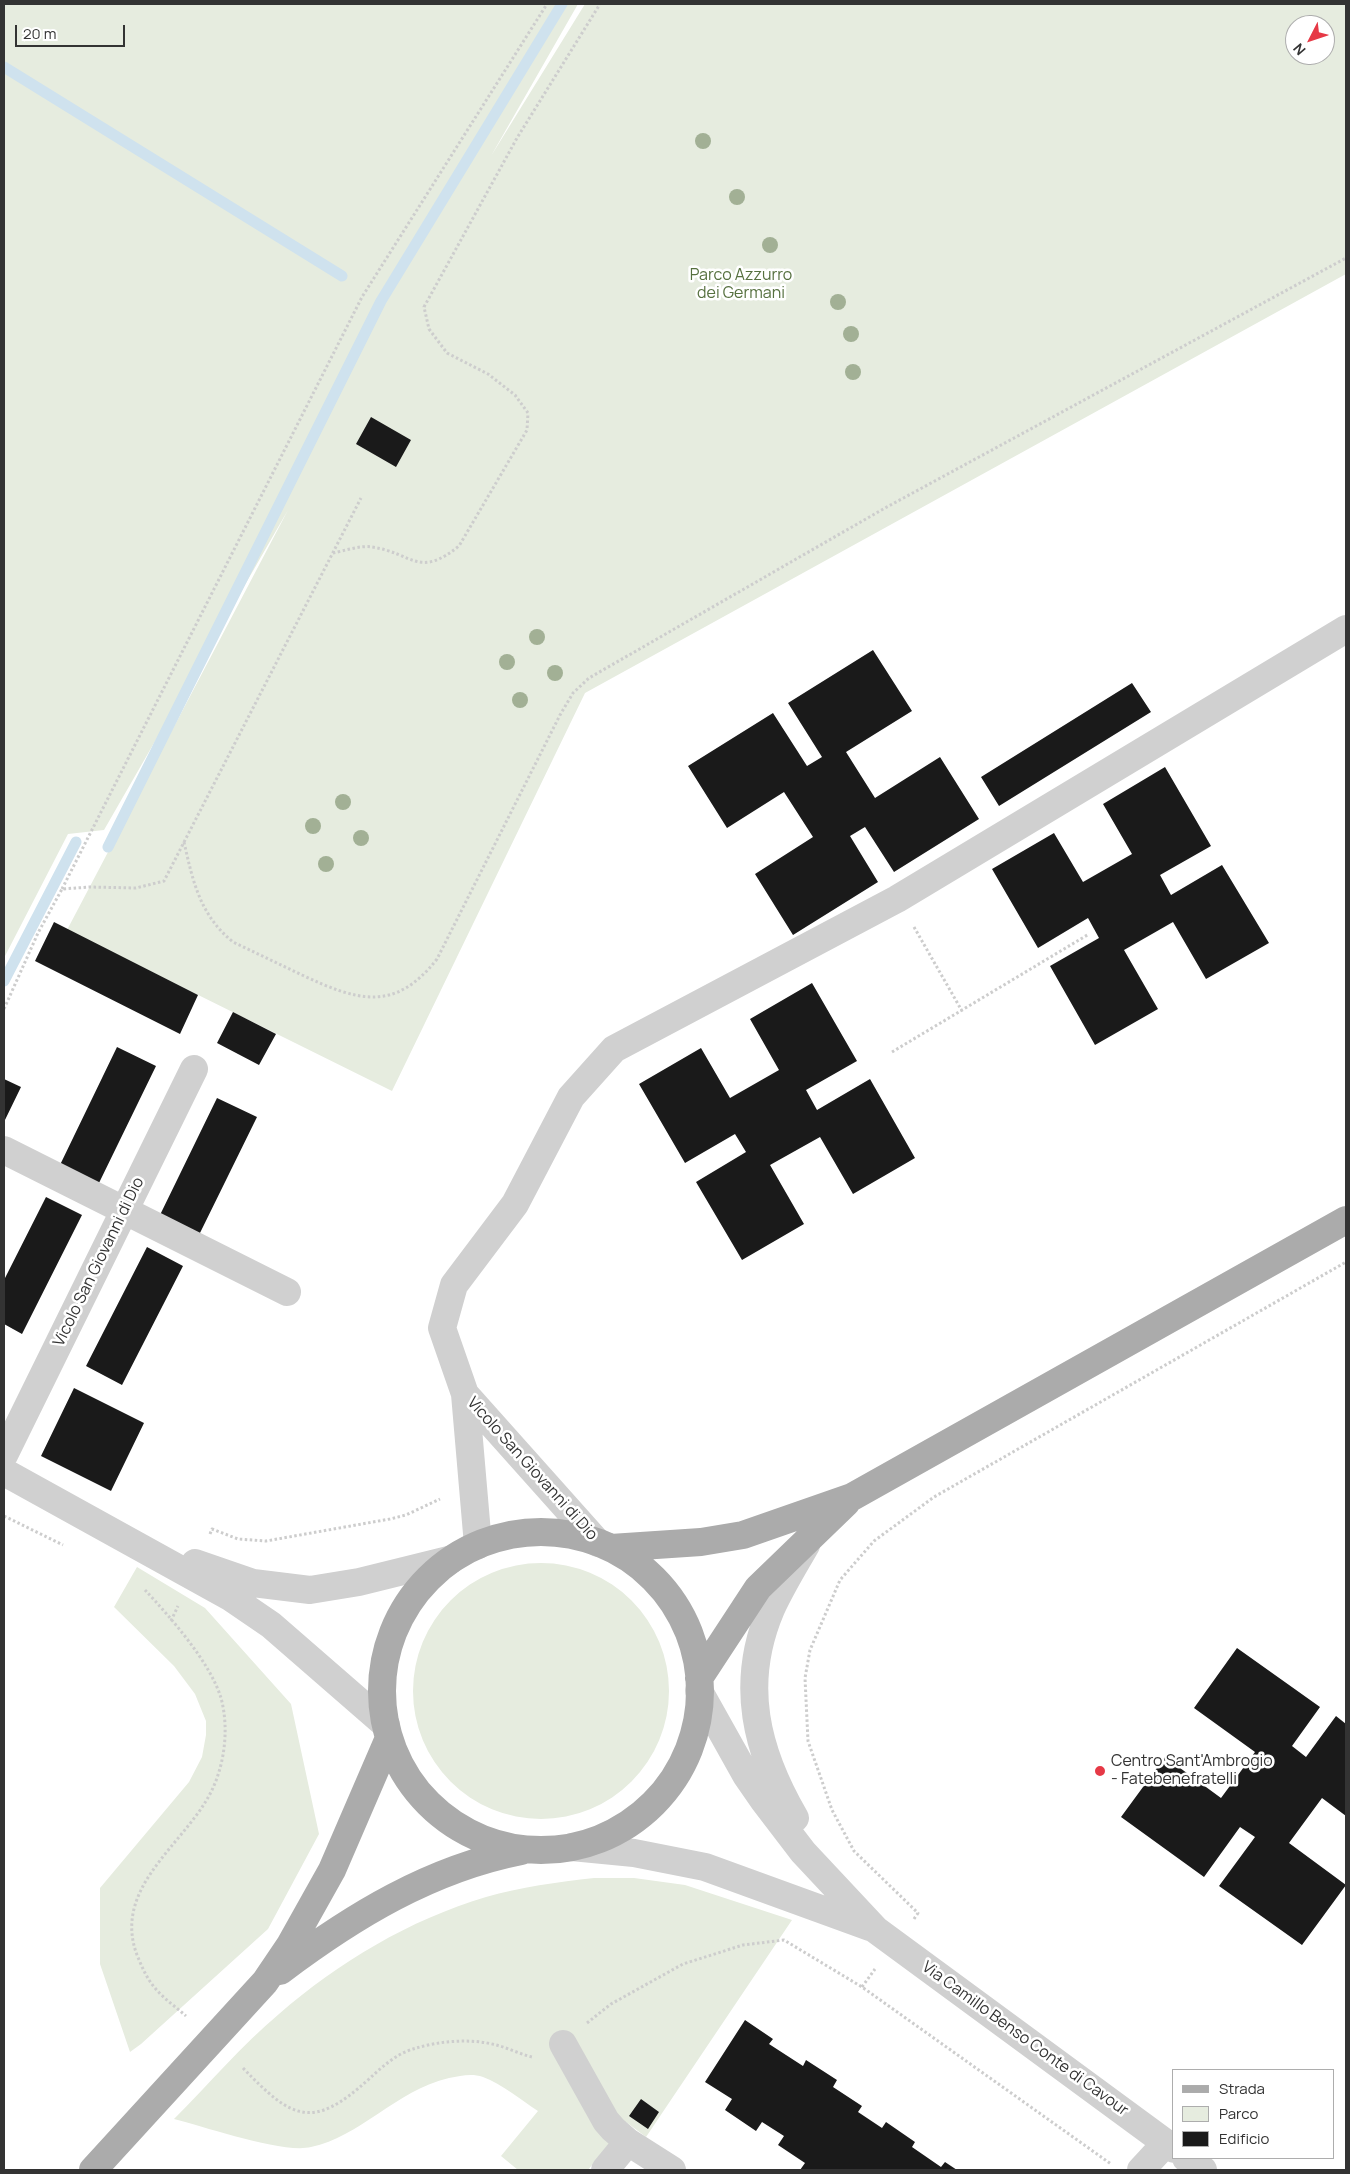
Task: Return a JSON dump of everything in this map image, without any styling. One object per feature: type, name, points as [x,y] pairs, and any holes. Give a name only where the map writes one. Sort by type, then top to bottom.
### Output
[{"type":"main road","points":[[604,1546],[701,1542],[743,1535],[777,1525],[852,1497],[1346,1220]]},
{"type":"main road","points":[[699,1684],[758,1588],[852,1497]]},
{"type":"main road","points":[[265,1982],[322,1939],[391,1898],[465,1866],[503,1854],[531,1849],[572,1847],[598,1839],[622,1827],[644,1811],[663,1792],[678,1770],[690,1745],[697,1718],[699,1684],[690,1638],[672,1602],[644,1571],[604,1546],[558,1533],[531,1532],[504,1536],[478,1545],[452,1559],[421,1586],[405,1608],[393,1632],[385,1658],[382,1684],[388,1732],[407,1775],[423,1797],[443,1816],[466,1830],[491,1841],[531,1849]]},
{"type":"main road","points":[[93,2170],[265,1982],[290,1945],[332,1870],[388,1732]]},
{"type":"street","points":[[465,1394],[442,1328],[454,1284],[515,1204],[571,1097],[614,1049],[897,899],[1346,629]]},
{"type":"street","name":"Vicolo San Giovanni di Dio","points":[[4,1455],[194,1069]]},
{"type":"street","points":[[4,1150],[287,1292]]},
{"type":"street","name":"Vicolo San Giovanni di Dio","points":[[465,1394],[478,1545]]},
{"type":"street","name":"Vicolo San Giovanni di Dio","points":[[465,1394],[604,1546]]},
{"type":"street","points":[[4,1472],[131,1541],[194,1569],[253,1583],[310,1590],[359,1582],[452,1559]]},
{"type":"street","points":[[809,1540],[778,1596],[765,1625],[757,1656],[754,1702],[762,1749],[776,1786],[836,1888]]},
{"type":"street","points":[[194,1569],[271,1625],[388,1732]]},
{"type":"street","name":"Via Camillo Benso Conte di Cavour","points":[[699,1684],[746,1775],[764,1801],[804,1852],[836,1888],[885,1937],[1172,2148]]},
{"type":"street","name":"Via Camillo Benso Conte di Cavour","points":[[572,1847],[634,1853],[705,1867],[885,1937]]},
{"type":"street","points":[[563,2044],[610,2125],[628,2142],[672,2170]]},
{"type":"street","points":[[606,2170],[628,2142]]},
{"type":"street","points":[[1141,2170],[1172,2152]]},
{"type":"street","name":"Via Camillo Benso Conte di Cavour","points":[[1188,2159],[1203,2170]]},
{"type":"path","points":[[4,1009],[38,933],[62,890],[362,297],[547,4]]},
{"type":"path","points":[[333,553],[371,547],[420,564],[443,559],[459,546],[528,430],[528,412],[515,395],[488,374],[447,353],[429,329],[424,307],[517,138],[600,4]]},
{"type":"path","points":[[184,842],[196,892],[202,908],[216,927],[232,942],[346,994],[374,998],[389,996],[405,989],[437,960],[560,715],[573,693],[589,678],[885,508],[1346,258]]},
{"type":"path","points":[[62,890],[90,887],[136,888],[164,882],[361,498]]},
{"type":"path","points":[[897,899],[962,1011]]},
{"type":"path","points":[[892,1052],[1089,934]]},
{"type":"path","points":[[862,1987],[885,1937],[918,1913],[854,1851],[832,1810],[808,1741],[805,1678],[810,1650],[840,1580],[874,1541],[934,1497],[1346,1262]]},
{"type":"path","points":[[171,1621],[212,1529],[238,1539],[266,1541],[375,1523],[406,1515],[472,1482]]},
{"type":"path","points":[[139,1585],[171,1621],[199,1657],[217,1688],[223,1712],[224,1750],[219,1772],[206,1800],[145,1882],[135,1904],[131,1927],[135,1950],[144,1972],[155,1988],[186,2016]]},
{"type":"path","points":[[243,2068],[279,2103],[296,2111],[315,2113],[329,2109],[343,2101],[391,2060],[412,2049],[460,2041],[494,2044],[535,2057],[550,2053],[611,2004],[662,1974],[683,1964],[751,1944],[784,1940],[862,1987],[1112,2164]]},
{"type":"green space","name":"Parco Azzurro dei Germani","points":[[4,4],[578,4],[491,156],[585,4],[1346,4],[1346,274],[585,693],[392,1091],[67,930],[288,510],[104,830],[68,834],[4,958]]},
{"type":"green space","points":[[528,1563],[554,1563],[590,1572],[612,1584],[632,1600],[648,1620],[660,1642],[667,1666],[669,1691],[667,1716],[660,1740],[648,1762],[632,1782],[612,1798],[590,1810],[554,1819],[528,1819],[492,1810],[470,1798],[450,1782],[434,1762],[422,1740],[413,1704],[413,1678],[422,1642],[434,1620],[450,1600],[470,1584],[492,1572]]},
{"type":"green space","points":[[137,1567],[205,1608],[291,1704],[319,1834],[268,1929],[130,2052],[100,1964],[100,1888],[189,1782],[202,1757],[206,1735],[206,1721],[195,1694],[174,1666],[114,1607]]},
{"type":"green space","points":[[594,1878],[634,1878],[685,1885],[792,1920],[646,2137],[626,2122],[588,2170],[518,2170],[501,2156],[538,2111],[497,2084],[474,2075],[449,2078],[430,2084],[395,2103],[346,2134],[329,2142],[311,2147],[282,2147],[174,2119],[279,2014],[326,1977],[402,1930],[457,1906],[486,1897],[539,1885]]},
{"type":"building","points":[[371,417],[411,440],[396,467],[356,444]]},
{"type":"building","points":[[873,650],[912,711],[846,752],[875,798],[940,757],[979,819],[894,872],[865,827],[850,836],[878,882],[793,935],[755,874],[813,837],[784,792],[727,828],[688,766],[773,713],[807,766],[822,757],[788,703]]},
{"type":"building","points":[[1132,683],[1151,712],[999,806],[981,777]]},
{"type":"building","points":[[1165,767],[1211,846],[1160,875],[1171,895],[1222,865],[1269,943],[1206,979],[1173,922],[1124,950],[1158,1009],[1095,1045],[1050,966],[1099,938],[1088,918],[1038,948],[992,869],[1054,833],[1083,882],[1132,854],[1103,804]]},
{"type":"building","points":[[54,922],[198,995],[180,1034],[35,961]]},
{"type":"building","points":[[812,983],[857,1061],[806,1090],[817,1110],[870,1079],[915,1158],[853,1194],[820,1137],[770,1165],[804,1224],[742,1260],[696,1182],[746,1152],[735,1134],[685,1163],[639,1084],[701,1048],[730,1098],[779,1070],[750,1019]]},
{"type":"building","points":[[233,1012],[276,1034],[259,1065],[217,1043]]},
{"type":"building","points":[[117,1047],[156,1066],[98,1185],[59,1167]]},
{"type":"building","points":[[4,1079],[21,1087],[4,1122]]},
{"type":"building","points":[[217,1098],[257,1117],[198,1237],[159,1217]]},
{"type":"building","points":[[46,1197],[82,1215],[22,1334],[4,1324],[4,1280]]},
{"type":"building","points":[[147,1247],[183,1266],[122,1385],[86,1366]]},
{"type":"building","points":[[74,1388],[144,1423],[111,1491],[41,1456]]},
{"type":"building","points":[[1237,1648],[1320,1707],[1292,1746],[1306,1757],[1336,1716],[1346,1724],[1346,1816],[1322,1798],[1289,1843],[1346,1885],[1302,1945],[1219,1886],[1255,1837],[1240,1827],[1204,1877],[1121,1817],[1165,1757],[1221,1798],[1255,1752],[1194,1708]]},
{"type":"building","points":[[745,2020],[773,2039],[769,2044],[803,2066],[806,2060],[837,2080],[833,2087],[862,2106],[858,2112],[882,2128],[886,2122],[915,2142],[912,2147],[941,2167],[945,2162],[957,2170],[800,2170],[805,2163],[778,2145],[784,2136],[762,2122],[756,2131],[725,2110],[732,2099],[705,2082]]},
{"type":"building","points":[[641,2099],[659,2112],[648,2129],[629,2116]]},
{"type":"waterway","points":[[108,847],[381,301],[562,4]]},
{"type":"waterway","points":[[4,67],[342,276]]},
{"type":"waterway","points":[[4,981],[76,842]]},
{"type":"place","name":"Centro Sant'Ambrogio - Fatebenefratelli","points":[[1100,1771]]}]
